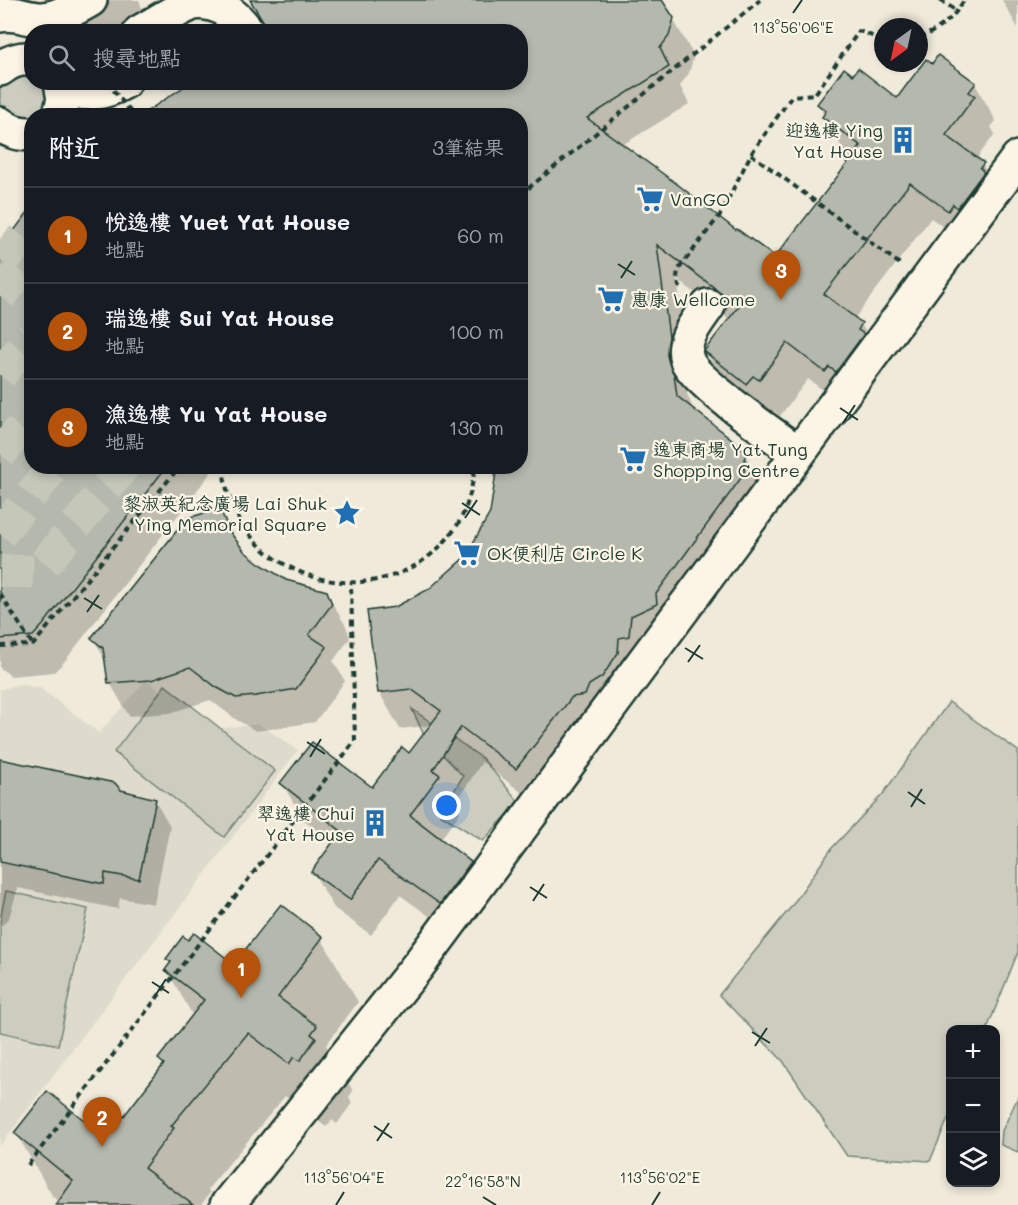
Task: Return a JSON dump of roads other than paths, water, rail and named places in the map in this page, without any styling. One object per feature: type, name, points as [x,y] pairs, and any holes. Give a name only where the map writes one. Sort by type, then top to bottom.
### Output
[{"type":"street","points":[[155,24],[193,3],[209,3],[226,9],[242,24]]},
{"type":"street","points":[[0,15],[10,13],[42,19],[80,15]]},
{"type":"street","points":[[0,69],[17,59],[24,59]]},
{"type":"street","points":[[61,95],[74,92],[97,94],[111,90]]},
{"type":"street","points":[[227,1205],[417,966],[1018,158]]},
{"type":"street","points":[[708,306],[687,338],[686,360],[700,378],[798,453]]},
{"type":"tunnel","points":[[0,239],[24,258]]},
{"type":"tunnel","points":[[0,296],[24,267]]},
{"type":"tunnel","points":[[0,375],[24,346]]},
{"type":"tunnel","points":[[0,454],[24,425]]},
{"type":"tunnel","points":[[0,534],[48,474]]},
{"type":"tunnel","points":[[0,571],[38,572],[118,474]]},
{"type":"place","name":"迎逸樓 Ying Yat House","points":[[903,140]]},
{"type":"place","name":"VanGO","points":[[650,199]]},
{"type":"place","name":"惠康 Wellcome","points":[[611,299]]},
{"type":"place","name":"漁逸樓 Yu Yat House","points":[[781,300]]},
{"type":"place","name":"逸東商場 Yat Tung Shopping Centre","points":[[633,459]]},
{"type":"place","name":"黎淑英紀念廣場 Lai Shuk Ying Memorial Square","points":[[347,513]]},
{"type":"place","name":"OK便利店 Circle K","points":[[467,553]]},
{"type":"place","name":"翠逸樓 Chui Yat House","points":[[375,823]]},
{"type":"place","name":"悅逸樓 Yuet Yat House","points":[[241,998]]},
{"type":"place","name":"瑞逸樓 Sui Yat House","points":[[102,1147]]}]
